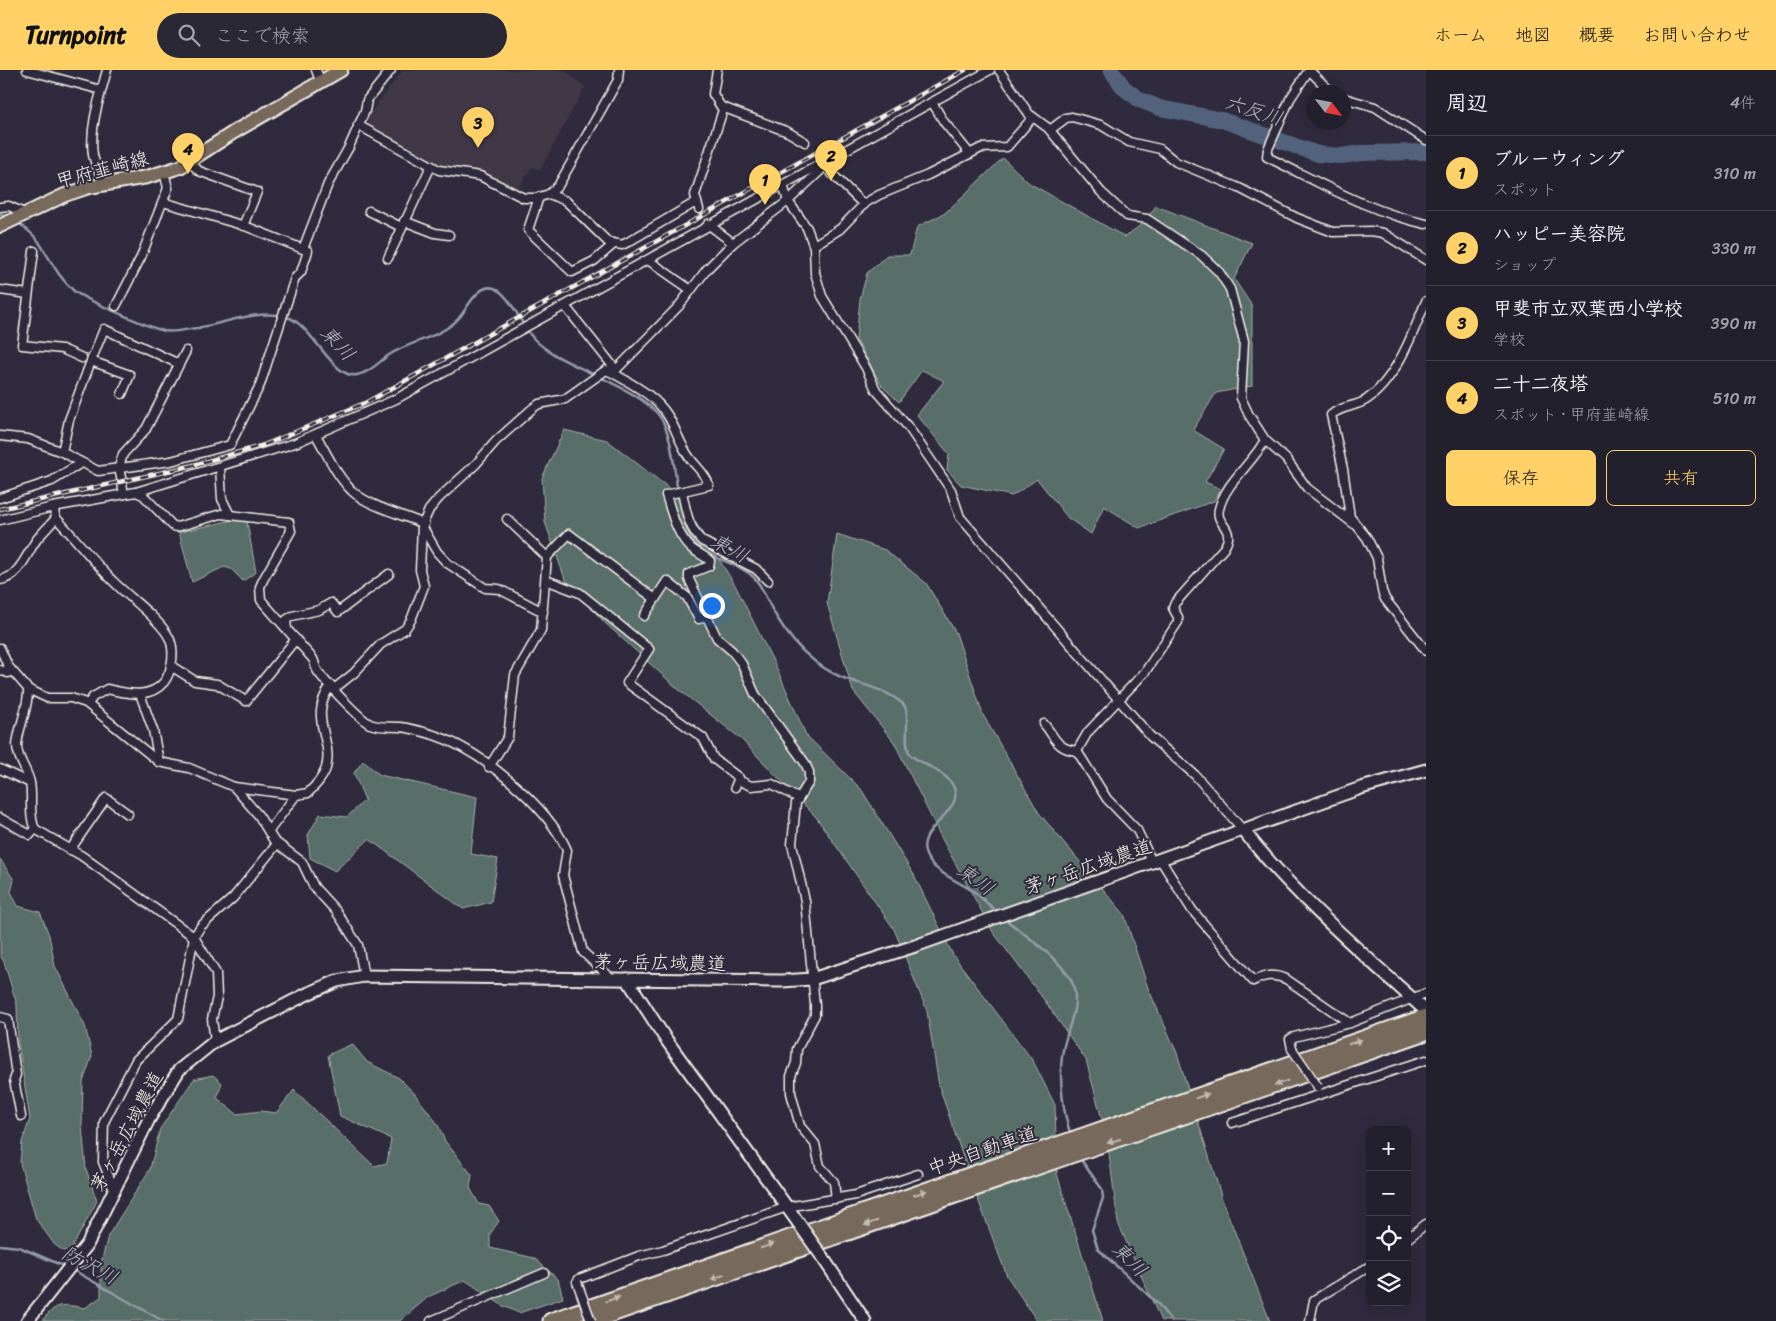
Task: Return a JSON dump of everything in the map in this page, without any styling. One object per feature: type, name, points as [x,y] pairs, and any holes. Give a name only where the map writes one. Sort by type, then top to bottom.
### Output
[{"type":"highway","name":"中央自動車道","points":[[1158,1119],[1421,1008]]},
{"type":"highway","name":"中央自動車道","points":[[551,1321],[1015,1166],[1426,1032]]},
{"type":"highway","name":"中央自動車道","points":[[591,1321],[1015,1166]]},
{"type":"main road","name":"甲府韮崎線","points":[[5,224],[65,195],[104,184],[164,172],[190,162],[234,132],[341,70]]},
{"type":"street","points":[[27,70],[101,90]]},
{"type":"street","points":[[104,184],[93,157],[93,147],[101,90],[106,70]]},
{"type":"street","points":[[316,70],[321,82]]},
{"type":"street","points":[[303,249],[328,184],[365,111],[367,100],[392,70]]},
{"type":"street","points":[[358,125],[439,170],[480,176],[524,198],[539,197],[549,194],[558,186],[618,80],[620,70]]},
{"type":"street","points":[[717,70],[713,94],[722,107],[788,132],[805,142]]},
{"type":"street","points":[[0,520],[53,507],[136,492],[220,467],[316,434],[396,399],[648,260],[708,224],[990,70]]},
{"type":"street","points":[[999,70],[1033,117],[1050,130],[1085,170],[1101,192],[1127,216],[1147,220],[1154,224],[1201,255],[1219,272],[1230,289],[1244,341],[1241,398],[1249,415],[1265,440],[1286,459],[1306,488],[1354,524],[1367,538],[1377,558],[1385,599],[1426,651]]},
{"type":"street","points":[[1324,85],[1309,70],[1290,100],[1275,131],[1267,157],[1356,201],[1396,217],[1426,224]]},
{"type":"street","points":[[1351,100],[1375,108],[1426,140]]},
{"type":"street","points":[[932,102],[944,122],[970,154]]},
{"type":"street","points":[[549,194],[566,201],[608,242],[622,245],[628,242],[698,205],[695,195],[718,128],[722,107]]},
{"type":"street","points":[[814,245],[840,229],[864,205],[879,195],[928,175],[982,148],[1007,147],[1033,117]]},
{"type":"street","points":[[1050,130],[1066,118],[1072,117],[1101,125],[1129,142],[1160,149],[1176,162],[1239,188],[1297,218],[1333,232],[1371,231],[1382,233],[1426,260]]},
{"type":"street","points":[[190,162],[199,171],[256,192],[243,226]]},
{"type":"street","points":[[615,372],[679,306],[707,269],[733,243],[788,201],[820,171],[822,163]]},
{"type":"street","points":[[822,163],[864,205]]},
{"type":"street","points":[[388,258],[431,166]]},
{"type":"street","points":[[116,306],[141,257],[168,188],[164,172]]},
{"type":"street","points":[[782,185],[788,201],[807,228],[814,245],[815,273],[822,296],[866,368],[876,390],[909,428],[951,490],[960,517],[1151,737],[1195,775],[1271,865],[1340,934],[1421,1008]]},
{"type":"street","points":[[539,197],[528,230],[572,272],[594,261],[614,244]]},
{"type":"street","points":[[0,436],[28,439],[62,452],[98,471],[171,461],[230,445],[260,385],[295,278],[301,272],[308,251],[243,226],[162,202]]},
{"type":"street","points":[[0,207],[9,206],[24,215]]},
{"type":"street","points":[[369,211],[403,224],[449,235]]},
{"type":"street","points":[[708,224],[733,243]]},
{"type":"street","points":[[34,252],[22,345],[62,349],[82,358]]},
{"type":"street","points":[[648,260],[691,290]]},
{"type":"street","points":[[0,290],[28,294]]},
{"type":"street","points":[[1354,524],[1350,517],[1343,469],[1331,415],[1336,410],[1365,400],[1376,392],[1412,338],[1426,301]]},
{"type":"street","points":[[565,306],[615,372],[658,403],[668,416],[690,459],[706,478],[709,485],[666,495],[681,535],[692,548],[710,562],[709,566],[690,574],[689,579],[717,638],[732,651],[742,664],[755,694],[805,763],[809,772],[808,782],[798,798],[792,844],[805,901],[815,1015],[797,1049],[796,1063],[790,1076],[791,1093],[800,1126],[814,1144],[820,1166],[834,1182],[836,1200]]},
{"type":"street","points":[[62,452],[69,420],[104,329],[179,364]]},
{"type":"street","points":[[124,494],[119,467],[123,454],[146,429],[186,351]]},
{"type":"street","points":[[91,361],[130,375],[122,394]]},
{"type":"street","points":[[0,648],[2,658],[28,688],[47,698],[71,698],[88,704],[159,762],[189,768],[234,787],[296,795],[308,793],[323,776],[326,766],[320,708],[322,697],[332,687],[354,673],[381,644],[405,630],[411,620],[424,586],[420,570],[423,525],[429,510],[439,498],[476,464],[496,441],[533,408],[540,404],[565,399],[606,370],[615,372]]},
{"type":"street","points":[[316,434],[337,473],[353,491],[363,498],[423,525],[437,552],[447,563],[485,588],[499,589],[543,612]]},
{"type":"street","points":[[1077,751],[1088,732],[1145,672],[1178,622],[1178,617],[1173,608],[1175,603],[1229,540],[1229,533],[1219,517],[1218,510],[1231,487],[1265,440]]},
{"type":"street","points":[[0,498],[52,481],[81,463]]},
{"type":"street","points":[[220,467],[222,499],[230,515]]},
{"type":"street","points":[[136,492],[143,495],[173,526],[178,527],[221,514],[286,520],[291,526],[287,538],[263,580],[259,594],[261,600],[314,659],[317,671],[369,724],[384,727],[402,727],[435,736],[467,752],[519,787],[543,813],[564,843],[567,850],[563,874],[583,952],[612,979]]},
{"type":"street","points":[[682,492],[695,534],[702,541],[756,569],[768,581]]},
{"type":"street","points":[[53,507],[56,518],[117,585],[142,607],[168,635],[171,646],[171,666],[163,683],[155,689],[140,694],[125,694],[107,689],[93,698],[88,704]]},
{"type":"street","points":[[0,580],[11,577],[37,539],[56,518]]},
{"type":"street","points":[[507,519],[547,558]]},
{"type":"street","points":[[489,767],[508,737],[515,675],[542,630],[547,558],[569,534],[655,599]]},
{"type":"street","points":[[287,629],[286,620],[292,616],[311,612],[331,603],[338,612],[389,574]]},
{"type":"street","points":[[546,580],[580,593],[649,649],[627,683],[703,738],[714,759],[739,778],[736,784],[751,786],[772,784],[798,798]]},
{"type":"street","points":[[644,616],[667,581],[687,597],[699,619],[706,616]]},
{"type":"street","points":[[171,666],[195,681],[217,684],[246,701],[296,639]]},
{"type":"street","points":[[0,670],[8,673],[11,670]]},
{"type":"street","points":[[28,688],[29,697],[17,744],[18,753],[30,783],[32,822],[35,829],[70,850],[194,937],[216,973],[217,997],[212,1020],[215,1041]]},
{"type":"street","points":[[140,694],[153,730],[159,762]]},
{"type":"street","points":[[1044,724],[1054,741],[1062,747],[1077,751],[1107,799],[1137,830],[1156,861],[1192,910],[1253,981],[1263,976],[1276,975],[1286,979],[1350,1023]]},
{"type":"street","points":[[0,768],[30,783]]},
{"type":"street","name":"茅ヶ岳広域農道","points":[[28,1321],[88,1245],[164,1091],[179,1070],[215,1041],[324,986],[364,976],[812,979],[915,946],[1361,788],[1426,770]]},
{"type":"street","points":[[234,787],[277,844],[302,862],[314,887],[326,898],[358,945],[364,976]]},
{"type":"street","points":[[269,831],[296,795]]},
{"type":"street","points":[[70,850],[106,798],[128,814]]},
{"type":"street","points":[[0,818],[30,835],[35,829]]},
{"type":"street","points":[[114,1189],[103,1162],[104,1122],[136,1060],[178,1018],[194,937],[200,926],[233,898],[277,844]]},
{"type":"street","points":[[627,979],[665,1038],[797,1221],[865,1321]]},
{"type":"street","points":[[1421,1008],[1426,993]]},
{"type":"street","points":[[1322,1095],[1292,1049],[1290,1039],[1350,1023],[1421,1008]]},
{"type":"street","points":[[0,1017],[8,1019],[16,1075],[14,1080],[21,1116]]},
{"type":"street","points":[[1232,1123],[1426,1060]]},
{"type":"street","points":[[591,1321],[577,1282],[579,1279],[639,1256],[663,1250],[787,1207],[836,1200],[918,1174]]},
{"type":"street","points":[[1411,1236],[1426,1224]]},
{"type":"street","points":[[1310,1321],[1314,1300],[1366,1268]]},
{"type":"street","points":[[432,1321],[544,1273]]},
{"type":"shaded area","points":[[403,70],[564,70],[585,87],[540,170],[532,167],[516,192],[481,173],[439,167],[369,128],[368,119],[374,108]]},
{"type":"green space","points":[[1003,158],[1029,183],[1125,237],[1142,224],[1156,206],[1252,243],[1234,279],[1252,306],[1252,386],[1216,393],[1193,430],[1224,449],[1205,482],[1221,489],[1214,501],[1139,528],[1104,506],[1091,534],[1068,518],[1037,479],[1012,496],[961,485],[947,470],[949,454],[917,415],[944,381],[922,370],[899,402],[882,386],[856,339],[860,299],[867,273],[887,255],[910,255],[917,227],[945,213]]},
{"type":"green space","points":[[564,430],[607,440],[679,496],[735,585],[777,669],[806,735],[861,789],[914,875],[953,955],[1033,1061],[1055,1105],[1057,1174],[1103,1321],[1037,1321],[1007,1276],[971,1181],[939,1086],[927,1011],[894,929],[816,817],[740,738],[678,689],[605,623],[565,579],[545,522],[542,478]]},
{"type":"green space","points":[[238,519],[247,522],[256,572],[243,581],[231,569],[224,567],[192,582],[179,532]]},
{"type":"green space","points":[[837,534],[885,550],[926,583],[956,633],[983,715],[1039,813],[1124,914],[1148,988],[1177,1053],[1223,1202],[1270,1321],[1161,1321],[1118,1223],[1107,1138],[1086,1060],[993,932],[942,839],[894,742],[853,691],[827,603]]},
{"type":"green space","points":[[363,761],[380,775],[477,797],[471,854],[498,859],[491,902],[463,909],[369,839],[335,871],[310,858],[308,835],[320,814],[347,817],[365,800],[354,773]]},
{"type":"green space","points":[[0,859],[14,880],[11,892],[18,906],[40,912],[49,935],[55,966],[85,1026],[92,1056],[83,1082],[82,1126],[86,1169],[97,1201],[72,1248],[63,1251],[54,1244],[36,1219],[20,1163],[22,1142],[30,1119],[18,1042],[17,1005],[4,962],[0,955]]},
{"type":"green space","points":[[352,1044],[367,1062],[399,1078],[414,1093],[437,1123],[445,1141],[472,1175],[470,1188],[479,1204],[489,1206],[499,1221],[490,1234],[490,1248],[534,1258],[558,1279],[563,1298],[519,1313],[503,1306],[465,1280],[428,1297],[400,1321],[42,1321],[56,1307],[65,1305],[85,1308],[101,1297],[101,1263],[108,1236],[150,1169],[160,1129],[194,1079],[213,1075],[222,1083],[217,1098],[237,1114],[261,1111],[276,1113],[294,1090],[374,1166],[387,1163],[391,1139],[340,1116],[328,1055]]},
{"type":"waterway","name":"六反川","points":[[1111,70],[1124,88],[1140,100],[1160,108],[1222,120],[1318,154],[1341,156],[1362,153],[1426,152]]},
{"type":"waterway","name":"東川","points":[[0,214],[11,216]]},
{"type":"waterway","name":"東川","points":[[17,221],[37,239],[59,274],[74,291],[118,313],[164,331],[198,328],[254,316],[276,315],[287,317],[305,330],[339,369],[348,374],[357,375],[370,370],[397,350],[434,335],[452,325],[473,298],[488,287],[500,291],[529,333],[539,344],[562,359],[595,375]]},
{"type":"waterway","name":"東川","points":[[600,377],[645,402],[657,413],[663,422],[671,445],[684,522],[694,543],[706,553],[750,574],[762,588],[773,611],[788,633],[815,662],[837,675],[882,691],[897,699],[906,708],[907,742],[910,755],[945,776],[955,791],[955,800],[950,809],[928,835],[924,844],[926,855],[930,862],[942,873],[977,894],[997,912]]},
{"type":"waterway","name":"東川","points":[[1005,919],[1057,962],[1070,978],[1074,987],[1074,1007],[1061,1065],[1062,1096],[1071,1135]]},
{"type":"waterway","name":"東川","points":[[1079,1157],[1102,1189],[1103,1198],[1092,1230],[1098,1249],[1159,1305],[1171,1321]]},
{"type":"waterway","name":"防沢川","points":[[0,1245],[19,1247],[66,1267]]},
{"type":"waterway","name":"防沢川","points":[[73,1270],[163,1321]]},
{"type":"tunnel","points":[[699,209],[707,222]]},
{"type":"railway","points":[[0,509],[190,466],[264,445],[367,402],[965,70]]},
{"type":"place","name":"甲斐市立双葉西小学校","points":[[478,148]]},
{"type":"place","name":"二十二夜塔","points":[[188,174]]},
{"type":"place","name":"ハッピー美容院","points":[[831,181]]},
{"type":"place","name":"ブルーウィング","points":[[765,205]]}]
